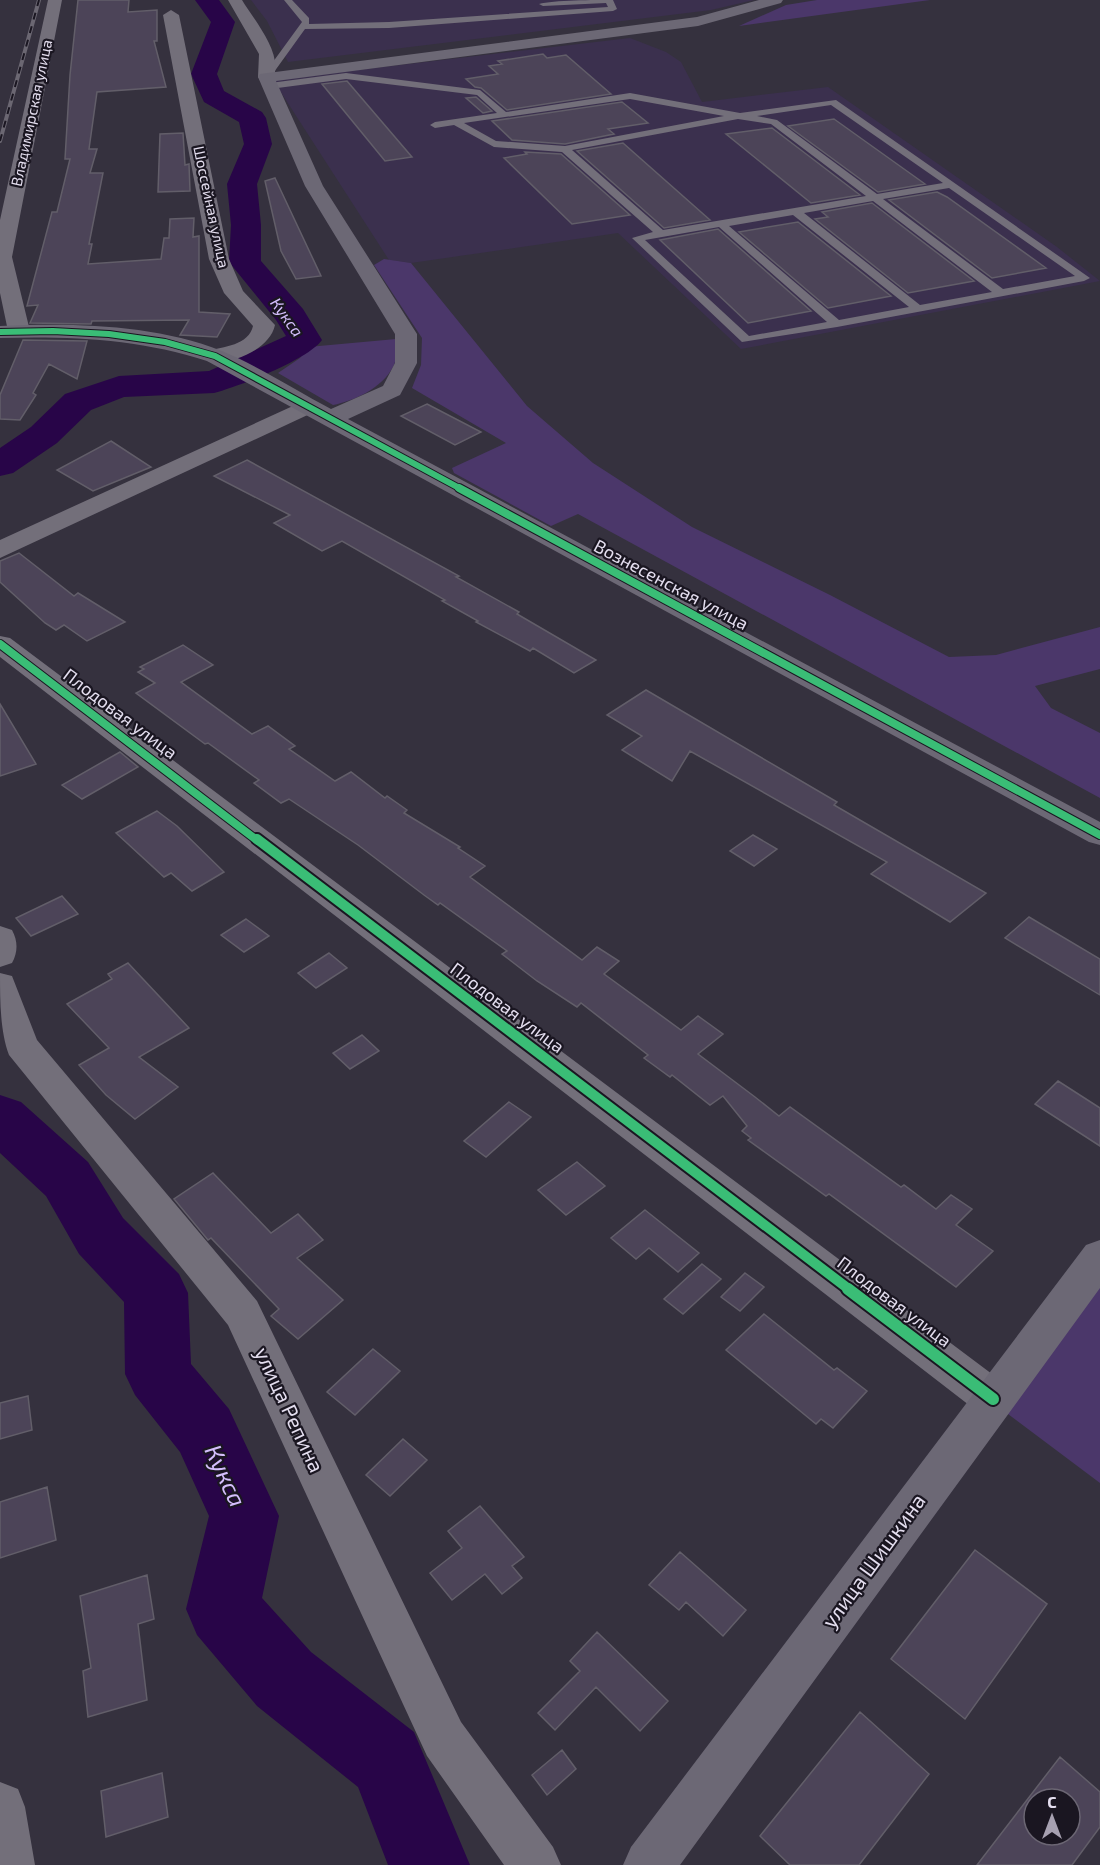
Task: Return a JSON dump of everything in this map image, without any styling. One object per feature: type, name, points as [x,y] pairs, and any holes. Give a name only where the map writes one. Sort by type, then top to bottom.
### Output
[{"type":"street","name":"Владимирская улица","points":[[9,331],[2,257],[55,0]]},
{"type":"street","points":[[235,0],[267,54],[268,82],[314,186],[406,334],[406,363],[393,390],[329,419]]},
{"type":"street","points":[[268,82],[698,21],[776,0]]},
{"type":"street","name":"Шоссейная улица","points":[[171,15],[219,259],[234,293],[264,325],[262,334],[250,346],[221,359]]},
{"type":"street","name":"Вознесенская улица","points":[[9,331],[129,336],[189,347],[221,359],[1100,835]]},
{"type":"street","points":[[0,550],[306,407]]},
{"type":"street","name":"Плодовая улица","points":[[0,644],[993,1399]]},
{"type":"street","points":[[0,938],[0,955]]},
{"type":"street","name":"улица Репина","points":[[0,985],[21,1046],[243,1313],[444,1739],[535,1865]]},
{"type":"street","name":"улица Шишкина","points":[[649,1865],[1100,1257]]},
{"type":"street","points":[[0,1807],[9,1865]]},
{"type":"lane","points":[[268,82],[306,22],[304,16],[289,4],[288,0]]},
{"type":"lane","points":[[301,27],[388,25],[613,9],[608,0],[543,4]]},
{"type":"lane","points":[[268,82],[346,76],[480,93],[502,114]]},
{"type":"lane","points":[[435,125],[630,96],[774,122],[1001,293]]},
{"type":"lane","points":[[455,122],[494,144],[565,149],[738,116],[833,102],[1084,278],[746,340],[637,238],[951,185]]},
{"type":"lane","points":[[565,149],[660,233]]},
{"type":"lane","points":[[795,211],[919,309]]},
{"type":"lane","points":[[721,224],[837,324]]},
{"type":"shaded area","points":[[251,0],[754,0],[711,10],[288,62],[267,21]]},
{"type":"shaded area","points":[[817,0],[930,0],[739,26],[786,5]]},
{"type":"shaded area","points":[[630,38],[666,52],[681,62],[702,102],[828,87],[1057,247],[1100,281],[741,349],[618,233],[411,263],[389,260],[273,80]]},
{"type":"shaded area","points":[[384,259],[411,263],[527,406],[593,463],[692,527],[949,657],[996,655],[1100,627],[1100,669],[1035,686],[1051,708],[1100,733],[1100,798],[578,514],[551,526],[454,473],[452,468],[506,443],[412,388],[421,365],[422,338],[374,265]]},
{"type":"shaded area","points":[[396,339],[393,367],[382,381],[358,397],[341,403],[333,405],[278,373],[300,358],[308,347]]},
{"type":"shaded area","points":[[1100,1282],[1100,1483],[1000,1408]]},
{"type":"building","points":[[78,0],[129,0],[128,12],[157,10],[157,41],[154,41],[166,87],[97,92],[89,149],[97,149],[90,173],[103,173],[89,244],[92,244],[88,264],[161,259],[164,238],[169,238],[170,219],[194,218],[193,237],[199,236],[199,312],[230,314],[217,337],[180,335],[189,320],[92,321],[91,324],[30,323],[38,305],[27,306],[52,212],[57,212],[70,159],[65,159],[70,75]]},
{"type":"building","points":[[543,54],[547,58],[566,55],[611,94],[507,110],[481,88],[475,87],[466,79],[498,74],[489,66],[502,64],[498,61]]},
{"type":"building","points":[[347,81],[412,157],[385,161],[322,84]]},
{"type":"building","points":[[476,97],[492,111],[483,113],[466,98]]},
{"type":"building","points":[[622,102],[648,123],[608,129],[614,134],[565,144],[512,140],[492,121]]},
{"type":"building","points":[[834,119],[925,184],[878,192],[788,126]]},
{"type":"building","points":[[772,128],[860,195],[811,203],[726,134]]},
{"type":"building","points":[[183,133],[185,165],[189,164],[190,191],[158,192],[160,134]]},
{"type":"building","points":[[623,143],[710,220],[664,228],[577,151]]},
{"type":"building","points":[[525,152],[561,154],[630,215],[572,224],[504,158],[527,154]]},
{"type":"building","points":[[275,178],[321,276],[296,279],[281,251],[265,181]]},
{"type":"building","points":[[937,192],[1046,268],[992,278],[889,200]]},
{"type":"building","points":[[872,203],[974,281],[908,293],[815,219],[828,217],[822,212]]},
{"type":"building","points":[[798,222],[891,296],[828,308],[739,232]]},
{"type":"building","points":[[718,229],[811,311],[748,323],[660,240]]},
{"type":"building","points":[[23,340],[87,341],[77,379],[49,364],[33,393],[36,395],[20,420],[0,419],[0,395]]},
{"type":"building","points":[[427,404],[481,432],[455,445],[401,416]]},
{"type":"building","points":[[111,441],[151,467],[93,491],[57,470]]},
{"type":"building","points":[[247,460],[459,576],[456,577],[519,612],[517,614],[596,660],[574,673],[533,648],[530,651],[476,622],[478,621],[442,601],[445,600],[342,541],[322,551],[274,523],[290,515],[214,476]]},
{"type":"building","points":[[19,553],[74,596],[78,593],[125,622],[87,641],[64,625],[56,630],[45,623],[0,582],[0,561]]},
{"type":"building","points":[[183,645],[213,665],[181,682],[252,734],[268,726],[295,746],[289,749],[335,781],[351,772],[385,798],[387,796],[407,810],[404,813],[460,847],[458,848],[485,866],[470,877],[582,960],[597,947],[619,961],[604,974],[681,1030],[698,1016],[723,1034],[698,1054],[779,1116],[790,1107],[901,1187],[904,1185],[936,1209],[951,1195],[972,1209],[956,1225],[993,1251],[956,1287],[829,1194],[826,1196],[748,1140],[751,1138],[742,1131],[747,1126],[723,1096],[710,1105],[672,1075],[670,1077],[644,1058],[648,1055],[581,1003],[577,1007],[537,981],[502,954],[507,951],[440,903],[438,905],[358,845],[289,799],[281,803],[254,783],[259,780],[136,693],[155,683],[138,672],[144,669],[140,667]]},
{"type":"building","points":[[646,690],[837,802],[834,805],[986,893],[950,922],[871,874],[887,862],[690,751],[672,781],[622,750],[642,736],[607,715]]},
{"type":"building","points":[[0,704],[36,764],[0,776]]},
{"type":"building","points":[[120,752],[138,767],[82,799],[62,785]]},
{"type":"building","points":[[157,811],[177,826],[224,872],[192,891],[171,873],[164,877],[116,833]]},
{"type":"building","points":[[753,835],[777,849],[754,866],[730,851]]},
{"type":"building","points":[[62,896],[78,914],[31,936],[16,918]]},
{"type":"building","points":[[1029,917],[1100,959],[1100,995],[1005,938]]},
{"type":"building","points":[[246,919],[269,936],[244,952],[221,935]]},
{"type":"building","points":[[329,953],[347,968],[316,988],[298,973]]},
{"type":"building","points":[[128,963],[189,1028],[139,1057],[178,1087],[135,1119],[106,1095],[79,1065],[109,1048],[67,1004],[112,979],[108,974]]},
{"type":"building","points":[[362,1035],[379,1051],[350,1069],[333,1053]]},
{"type":"building","points":[[1058,1081],[1100,1108],[1100,1146],[1035,1104]]},
{"type":"building","points":[[509,1102],[531,1117],[486,1157],[464,1141]]},
{"type":"building","points":[[577,1162],[605,1186],[566,1215],[538,1190]]},
{"type":"building","points":[[213,1173],[271,1233],[298,1214],[323,1240],[297,1258],[343,1300],[298,1339],[271,1316],[279,1309],[211,1238],[208,1240],[174,1199]]},
{"type":"building","points":[[645,1210],[699,1253],[678,1272],[649,1248],[636,1259],[611,1238]]},
{"type":"building","points":[[702,1264],[721,1279],[683,1314],[664,1299]]},
{"type":"building","points":[[745,1273],[764,1287],[740,1311],[721,1297]]},
{"type":"building","points":[[764,1314],[834,1370],[837,1368],[867,1391],[833,1428],[821,1419],[816,1424],[726,1350]]},
{"type":"building","points":[[373,1349],[400,1371],[355,1415],[327,1392]]},
{"type":"building","points":[[28,1396],[32,1430],[0,1439],[0,1403]]},
{"type":"building","points":[[403,1439],[427,1460],[390,1496],[366,1475]]},
{"type":"building","points":[[47,1487],[56,1540],[0,1558],[0,1502]]},
{"type":"building","points":[[480,1506],[524,1557],[512,1566],[522,1578],[502,1594],[485,1574],[452,1600],[430,1573],[462,1548],[448,1531]]},
{"type":"building","points":[[975,1550],[1047,1604],[965,1719],[891,1659]]},
{"type":"building","points":[[680,1552],[746,1610],[723,1636],[686,1602],[679,1610],[649,1585]]},
{"type":"building","points":[[147,1575],[154,1619],[138,1624],[147,1700],[88,1717],[83,1671],[91,1668],[80,1596]]},
{"type":"building","points":[[597,1632],[668,1701],[640,1731],[596,1687],[555,1730],[538,1713],[580,1671],[570,1661]]},
{"type":"building","points":[[860,1712],[929,1774],[859,1865],[790,1865],[760,1836]]},
{"type":"building","points":[[562,1750],[576,1769],[547,1795],[532,1775]]},
{"type":"building","points":[[1060,1757],[1100,1792],[1100,1827],[1072,1865],[977,1865],[1022,1806],[1022,1847],[1082,1847],[1082,1787],[1037,1787]]},
{"type":"building","points":[[162,1773],[168,1817],[106,1837],[101,1791]]},
{"type":"waterway","name":"Кукса","points":[[0,465],[44,435],[78,402],[119,387],[179,382],[214,382],[273,357],[305,340],[291,316],[245,262],[246,225],[242,184],[258,144],[252,118],[213,96],[204,74],[223,22],[207,0]]},
{"type":"waterway","name":"Кукса","points":[[0,1118],[67,1179],[101,1236],[156,1293],[158,1374],[205,1431],[244,1516],[223,1609],[284,1679],[386,1760],[429,1865]]},
{"type":"railway","points":[[0,141],[39,0]]},
{"type":"cycle path","points":[[0,332],[53,331],[109,334],[165,342],[215,356],[1100,835]]},
{"type":"cycle path","points":[[0,644],[993,1399]]}]
